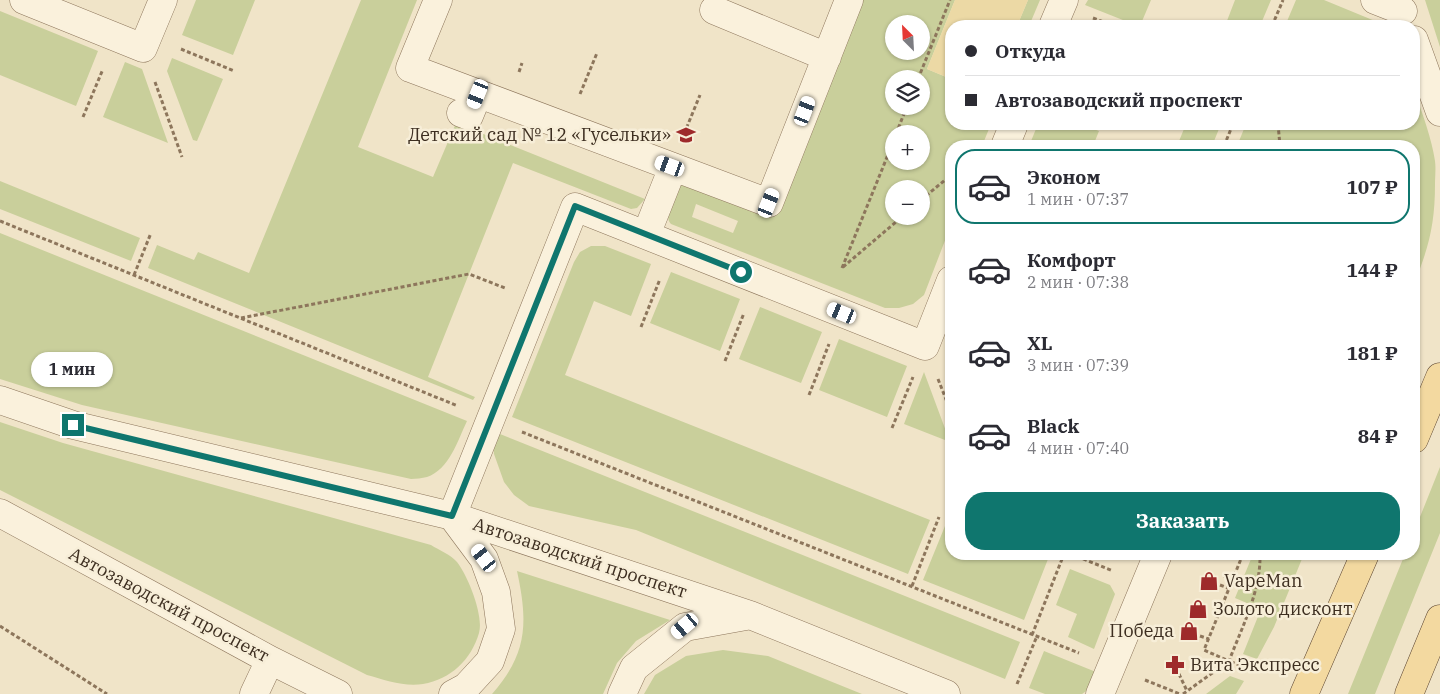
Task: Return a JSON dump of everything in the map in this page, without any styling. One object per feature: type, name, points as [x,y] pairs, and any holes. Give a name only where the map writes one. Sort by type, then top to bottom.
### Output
[{"type":"main road","points":[[1420,425],[1440,377]]},
{"type":"main road","points":[[1304,693],[1362,560]]},
{"type":"main road","points":[[1410,694],[1440,619]]},
{"type":"street","points":[[24,0],[116,37],[146,42],[163,0]]},
{"type":"street","points":[[438,0],[410,68],[469,103],[566,127],[769,203],[849,0]]},
{"type":"street","points":[[1056,20],[1064,0]]},
{"type":"street","points":[[1375,0],[1404,12]]},
{"type":"street","points":[[714,10],[827,57]]},
{"type":"street","points":[[1420,57],[1440,112]]},
{"type":"street","points":[[646,235],[672,166]]},
{"type":"street","points":[[453,694],[466,687],[490,661],[501,629],[496,592],[484,558],[452,516],[575,206],[925,346],[945,295]]},
{"type":"street","name":"Автозаводский проспект","points":[[0,400],[73,425],[452,516],[750,615],[946,694]]},
{"type":"street","name":"Автозаводский проспект","points":[[0,514],[270,660],[338,694]]},
{"type":"street","points":[[1100,694],[1155,560]]},
{"type":"street","points":[[622,694],[634,668],[685,626],[750,615]]},
{"type":"street","points":[[254,694],[270,660]]},
{"type":"path","points":[[922,70],[950,0]]},
{"type":"path","points":[[1275,20],[1283,0]]},
{"type":"path","points":[[84,117],[116,37]]},
{"type":"path","points":[[146,42],[234,71]]},
{"type":"path","points":[[146,42],[182,157]]},
{"type":"path","points":[[566,127],[597,53]]},
{"type":"path","points":[[672,166],[700,95]]},
{"type":"path","points":[[842,268],[885,162]]},
{"type":"path","points":[[930,192],[945,180]]},
{"type":"path","points":[[0,221],[490,419],[1032,635],[1183,693]]},
{"type":"path","points":[[807,299],[892,225]]},
{"type":"path","points":[[134,275],[151,233]]},
{"type":"path","points":[[641,328],[674,246]]},
{"type":"path","points":[[240,318],[469,274],[538,300]]},
{"type":"path","points":[[725,361],[758,279]]},
{"type":"path","points":[[809,395],[842,313]]},
{"type":"path","points":[[892,428],[925,346]]},
{"type":"path","points":[[912,586],[939,517]]},
{"type":"path","points":[[1032,635],[1062,560]]},
{"type":"path","points":[[1085,560],[1145,585]]},
{"type":"path","points":[[1240,560],[1204,650],[1252,670]]},
{"type":"path","points":[[1183,693],[1229,661],[1251,605],[1260,560]]},
{"type":"path","points":[[1224,576],[1232,579]]},
{"type":"path","points":[[1220,585],[1228,588]]},
{"type":"path","points":[[0,626],[107,694]]},
{"type":"path","points":[[1018,684],[1037,636]]},
{"type":"path","points":[[1200,636],[1208,639]]},
{"type":"path","points":[[1179,674],[1183,693]]},
{"type":"green space","points":[[196,0],[255,0],[233,55],[182,35]]},
{"type":"green space","points":[[361,0],[417,0],[358,147],[433,177],[456,123],[645,199],[637,208],[631,209],[513,163],[428,377],[475,397],[473,400],[148,268],[157,245],[194,260],[198,252],[249,273]]},
{"type":"green space","points":[[860,0],[955,0],[947,20],[945,20],[945,25],[927,69],[929,70],[885,70],[885,115],[930,115],[930,70],[945,76],[945,130],[989,130],[984,140],[945,140],[945,241],[924,295],[913,304],[899,308],[885,308],[671,224],[668,215],[669,209],[673,197],[683,184],[771,214]],"holes":[[[696,204],[738,221],[733,233],[692,217]]]},
{"type":"green space","points":[[1028,0],[1040,0],[1032,20],[1020,20]]},
{"type":"green space","points":[[1088,0],[1151,0],[1143,20],[1123,20],[1085,5]]},
{"type":"green space","points":[[1235,0],[1271,0],[1263,20],[1227,20]]},
{"type":"green space","points":[[1296,0],[1324,0],[1373,20],[1288,20]]},
{"type":"green space","points":[[1425,0],[1440,0],[1440,47]]},
{"type":"green space","points":[[0,11],[98,51],[76,106],[0,75]]},
{"type":"green space","points":[[172,58],[223,79],[197,141],[193,140],[167,71]]},
{"type":"green space","points":[[125,62],[142,69],[168,143],[103,117]]},
{"type":"green space","points":[[1420,108],[1434,153],[1435,198],[1427,247],[1420,268],[1420,140],[1239,140],[1244,130],[1420,130]]},
{"type":"green space","points":[[1036,130],[1099,131],[1095,140],[1031,140]]},
{"type":"green space","points":[[1184,130],[1219,130],[1214,140],[1179,140]]},
{"type":"green space","points":[[0,181],[140,238],[131,261],[0,209]]},
{"type":"green space","points":[[0,233],[467,421],[452,454],[441,468],[427,477],[411,479],[82,405],[0,379]]},
{"type":"green space","points":[[591,246],[605,246],[651,264],[631,316],[594,301],[565,375],[930,520],[908,574],[512,417],[574,262],[580,252]]},
{"type":"green space","points":[[671,272],[740,299],[720,351],[650,323]]},
{"type":"green space","points":[[760,307],[822,332],[801,383],[739,359]]},
{"type":"green space","points":[[839,339],[907,366],[887,417],[819,390]]},
{"type":"green space","points":[[924,372],[945,429],[945,440],[904,424]]},
{"type":"green space","points":[[0,422],[63,443],[431,545],[457,562],[474,596],[480,626],[471,652],[451,673],[423,684],[409,685],[367,675],[0,490]]},
{"type":"green space","points":[[495,432],[1020,642],[1005,679],[636,530],[529,506],[514,495],[504,482],[494,454]]},
{"type":"green space","points":[[1440,467],[1440,533],[1375,694],[1348,694],[1403,560],[1420,560],[1420,517]]},
{"type":"green space","points":[[945,526],[945,560],[1048,560],[1024,620],[923,580]]},
{"type":"green space","points":[[1251,560],[1302,560],[1274,627],[1257,659],[1243,654],[1261,609],[1235,598]]},
{"type":"green space","points":[[1070,569],[1110,585],[1115,594],[1094,649],[1068,637],[1077,614],[1056,605]]},
{"type":"green space","points":[[517,571],[670,620],[636,641],[617,663],[603,694],[492,694],[513,665],[519,651],[522,636],[523,606]]},
{"type":"green space","points":[[723,650],[768,656],[862,694],[644,694],[655,675],[686,656]]},
{"type":"green space","points":[[1044,651],[1096,672],[1089,689],[1082,694],[1045,694],[1029,688]]},
{"type":"green space","points":[[1230,676],[1244,681],[1236,694],[1206,694]]},
{"type":"sand","points":[[955,0],[1028,0],[1020,20],[947,20]]},
{"type":"sand","points":[[945,25],[945,76],[927,69]]},
{"type":"place","name":"Детский сад № 12 «Гусельки»","points":[[686,135]]},
{"type":"place","name":"VapeMan","points":[[1209,581]]},
{"type":"place","name":"Золото дисконт","points":[[1198,609]]},
{"type":"place","name":"Победа","points":[[1189,631]]},
{"type":"place","name":"Вита Экспресс","points":[[1175,665]]},
{"type":"route","points":[[73,425],[452,516],[575,206],[741,272]]}]
